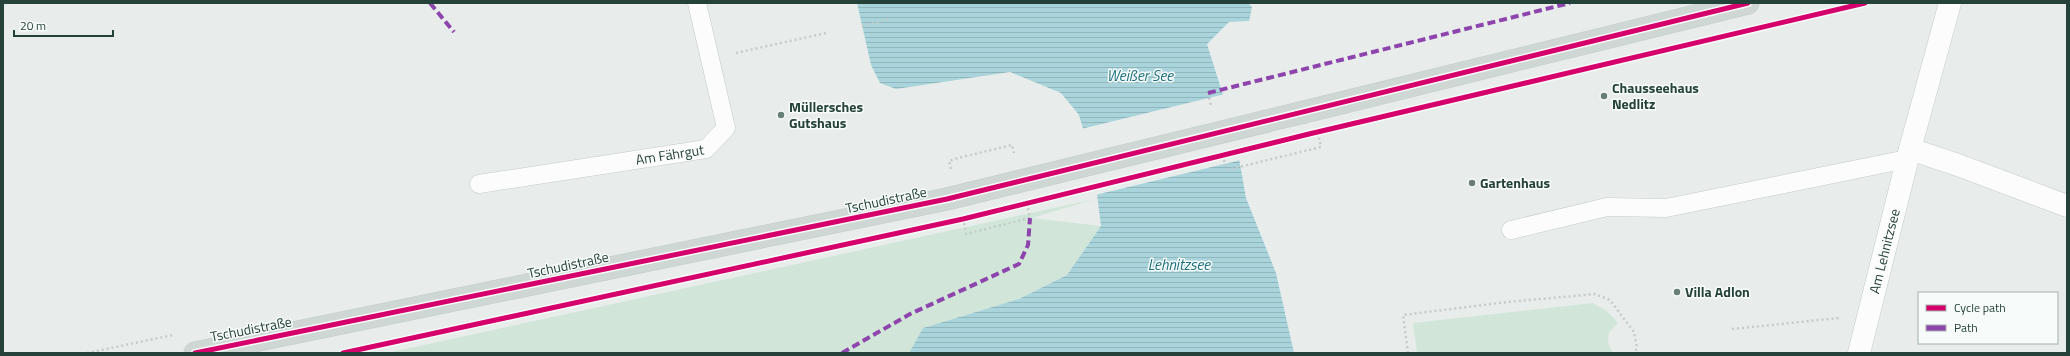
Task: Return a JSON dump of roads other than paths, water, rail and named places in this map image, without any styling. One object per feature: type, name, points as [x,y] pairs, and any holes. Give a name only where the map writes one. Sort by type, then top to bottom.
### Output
[{"type":"main road","name":"Tschudistraße","points":[[194,353],[947,199],[1748,3]]},
{"type":"street","name":"Am Lehnitzsee","points":[[1859,353],[1908,154],[1950,3]]},
{"type":"street","points":[[1908,154],[1958,165],[2067,206]]},
{"type":"lane","name":"Am Fährgut","points":[[479,184],[706,149],[726,128],[698,3]]},
{"type":"lane","points":[[1511,230],[1607,207],[1666,208],[1908,154]]},
{"type":"water","points":[[857,3],[1248,3],[1252,7],[1249,21],[1229,22],[1207,44],[1234,130],[1246,198],[1276,273],[1294,353],[909,353],[923,328],[1019,299],[1067,275],[1101,226],[1093,163],[1079,115],[1061,93],[1010,72],[896,89],[880,83],[871,65]]},
{"type":"place","name":"Chausseehaus Nedlitz","points":[[1604,96]]},
{"type":"place","name":"Müllersches Gutshaus","points":[[781,115]]},
{"type":"place","name":"Gartenhaus","points":[[1472,183]]},
{"type":"place","name":"Villa Adlon","points":[[1677,292]]},
{"type":"water label","name":"Weißer See","points":[[1140,76]]},
{"type":"water label","name":"Lehnitzsee","points":[[1179,265]]}]
